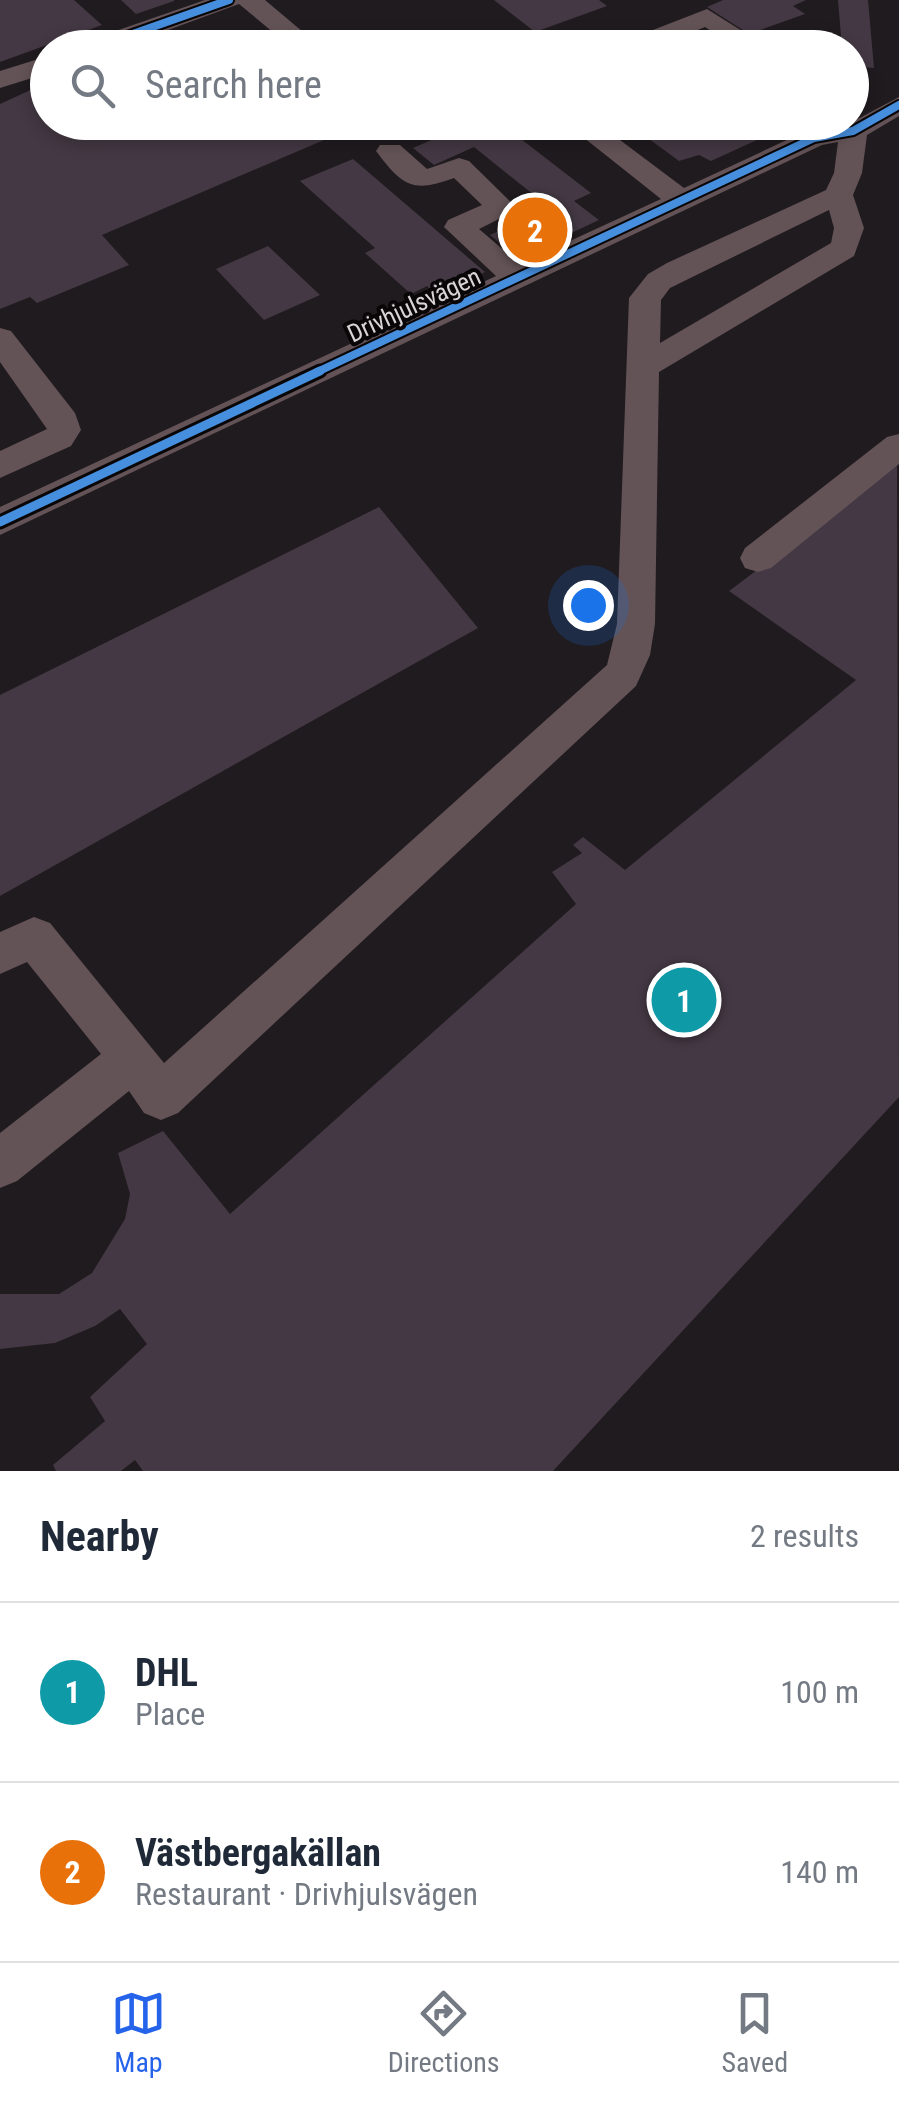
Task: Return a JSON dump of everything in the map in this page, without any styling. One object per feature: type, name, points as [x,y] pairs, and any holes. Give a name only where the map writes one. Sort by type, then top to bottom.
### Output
[{"type":"street","points":[[145,30],[229,0]]},
{"type":"street","points":[[248,0],[286,30]]},
{"type":"street","points":[[675,30],[707,17],[728,30]]},
{"type":"street","points":[[0,80],[30,70]]},
{"type":"street","name":"Drivhjulsvägen","points":[[869,115],[899,105]]},
{"type":"street","points":[[602,140],[683,201]]},
{"type":"street","name":"Drivhjulsvägen","points":[[0,522],[810,140]]},
{"type":"street","points":[[0,954],[34,937],[160,1097],[622,675],[636,624],[645,298],[658,280],[838,195],[848,174],[854,140]]},
{"type":"street","points":[[390,151],[422,180],[458,168],[501,207],[459,227],[518,279]]},
{"type":"street","points":[[643,368],[844,249],[850,238],[850,224],[838,195]]},
{"type":"street","points":[[0,339],[63,421],[64,430],[59,437],[3,459]]},
{"type":"street","points":[[758,558],[899,446]]},
{"type":"street","points":[[0,1164],[132,1058]]},
{"type":"building","points":[[0,0],[74,0],[102,25],[88,30],[30,30],[30,51],[0,62]]},
{"type":"building","points":[[121,0],[174,0],[174,1],[136,14]]},
{"type":"building","points":[[494,0],[599,0],[607,6],[541,30],[532,30]]},
{"type":"building","points":[[723,0],[806,0],[793,6],[805,14],[760,30],[743,30],[707,7]]},
{"type":"building","points":[[838,0],[868,0],[874,68],[869,68],[869,30],[840,30]]},
{"type":"building","points":[[30,90],[30,140],[324,140],[102,235],[129,265],[37,303],[30,297],[0,309],[0,104]]},
{"type":"building","points":[[431,140],[522,140],[591,193],[574,201],[599,220],[518,258],[490,235],[550,208],[474,147],[434,165],[413,148]]},
{"type":"building","points":[[650,140],[757,140],[711,161],[699,155],[679,161]]},
{"type":"building","points":[[353,159],[485,272],[436,295],[427,286],[411,294],[365,253],[375,248],[300,181]]},
{"type":"building","points":[[268,246],[320,295],[264,320],[216,269]]},
{"type":"building","points":[[897,465],[899,1097],[553,1471],[143,1471],[135,1460],[121,1471],[56,1471],[53,1465],[105,1421],[90,1397],[147,1344],[120,1309],[95,1326],[55,1343],[0,1349],[0,1294],[59,1294],[92,1273],[125,1219],[130,1194],[118,1153],[163,1131],[230,1214],[576,904],[552,872],[582,853],[573,845],[583,837],[625,870],[856,680],[729,591]]},
{"type":"building","points":[[379,507],[478,628],[0,896],[0,695]]},
{"type":"cycle path","points":[[144,30],[229,0]]},
{"type":"cycle path","points":[[869,122],[899,105]]},
{"type":"cycle path","points":[[0,522],[810,140]]},
{"type":"place","name":"Västbergakällan","points":[[535,230]]},
{"type":"place","name":"DHL","points":[[684,1000]]}]
